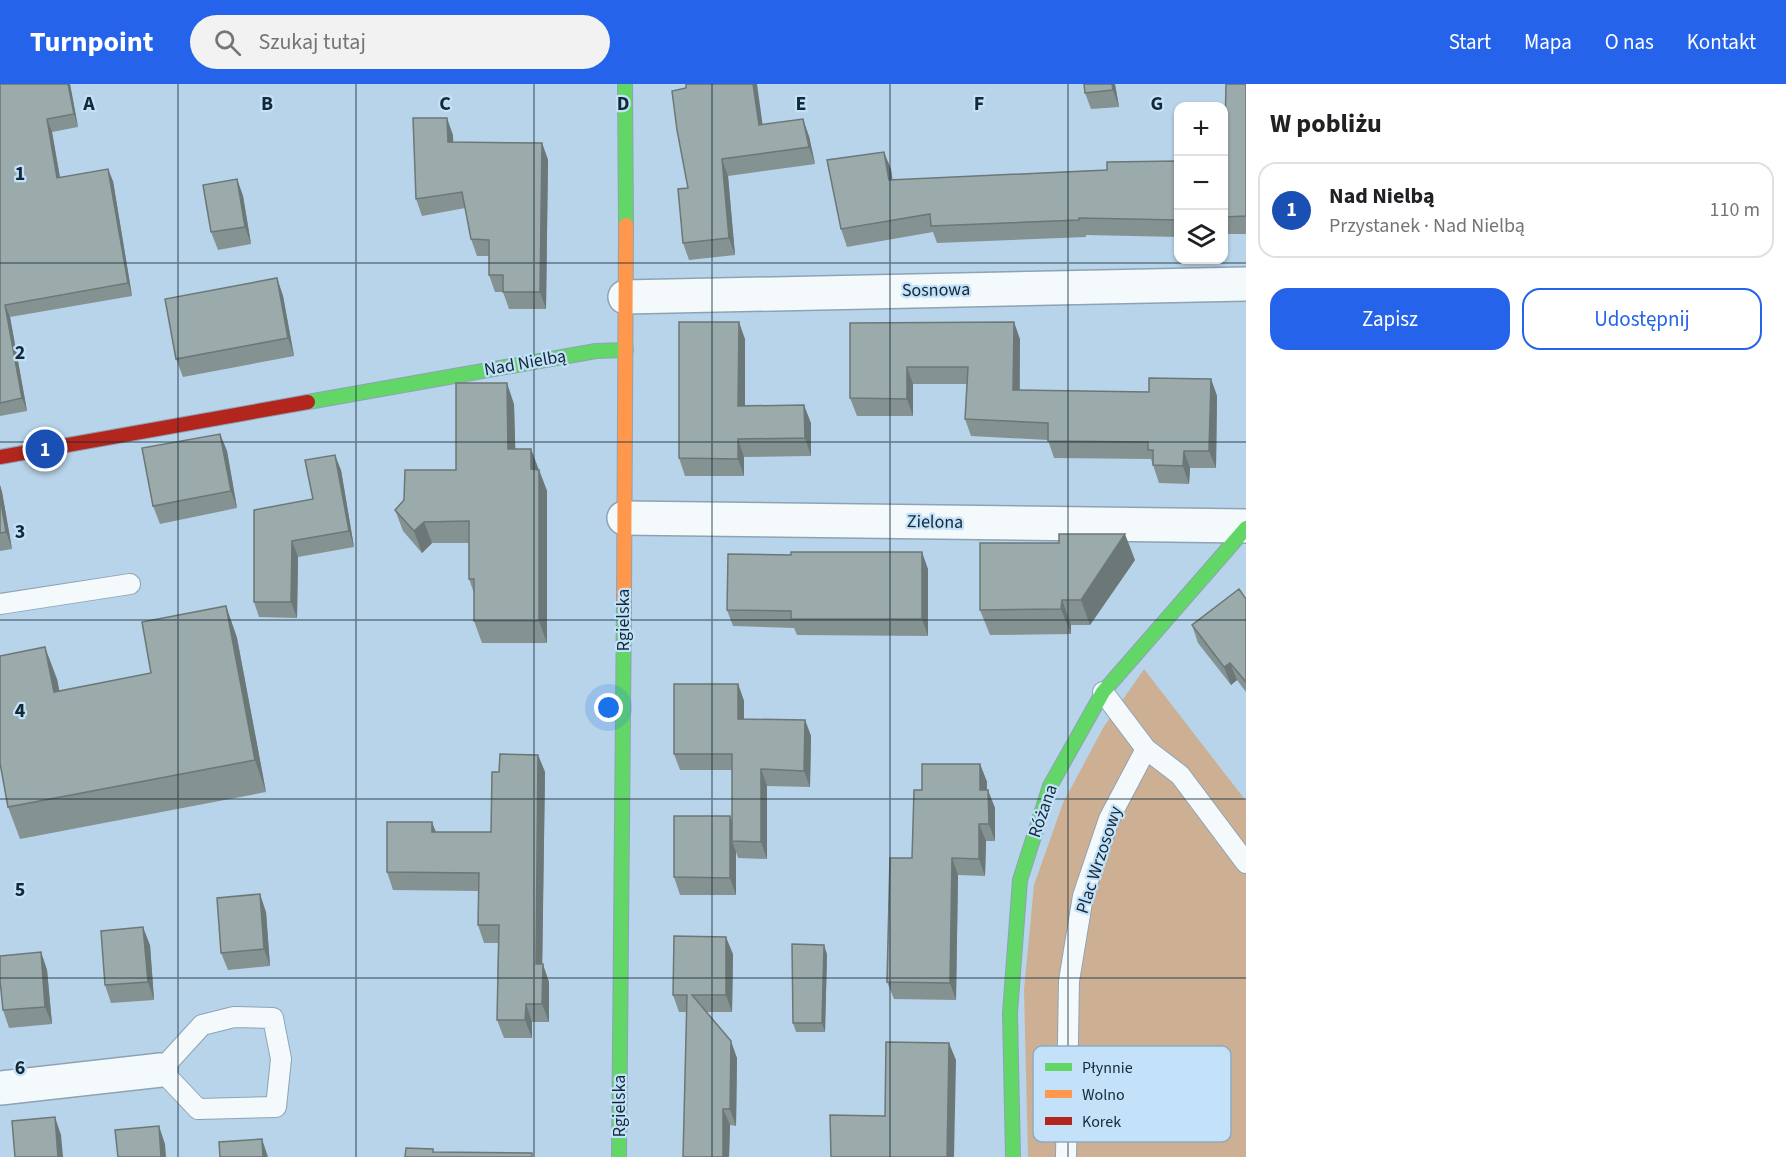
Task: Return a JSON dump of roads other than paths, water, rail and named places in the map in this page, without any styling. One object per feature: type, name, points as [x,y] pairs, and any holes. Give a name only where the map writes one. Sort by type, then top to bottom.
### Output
[{"type":"street","name":"Rgielska","points":[[619,1157],[626,350],[625,84]]},
{"type":"street","name":"Sosnowa","points":[[625,297],[1246,284]]},
{"type":"street","name":"Nad Nielbą","points":[[0,457],[511,365],[596,351],[626,350]]},
{"type":"street","name":"Zielona","points":[[624,518],[1246,527]]},
{"type":"street","name":"Różana","points":[[1013,1157],[1010,1013],[1020,880],[1050,786],[1103,692],[1246,527]]},
{"type":"street","points":[[0,1088],[161,1070]]},
{"type":"lane","points":[[0,604],[130,584]]},
{"type":"lane","points":[[1103,692],[1146,749],[1180,775],[1246,863]]},
{"type":"lane","name":"Plac Wrzosowy","points":[[1068,1046],[1069,981],[1083,897],[1109,819],[1146,749]]},
{"type":"lane","points":[[234,1017],[273,1018],[281,1059],[276,1107],[198,1109],[161,1070],[202,1025],[234,1017]]},
{"type":"lane","name":"Plac Wrzosowy","points":[[1066,1142],[1066,1157]]},
{"type":"place","name":"Nad Nielbą","points":[[45,449]]}]
